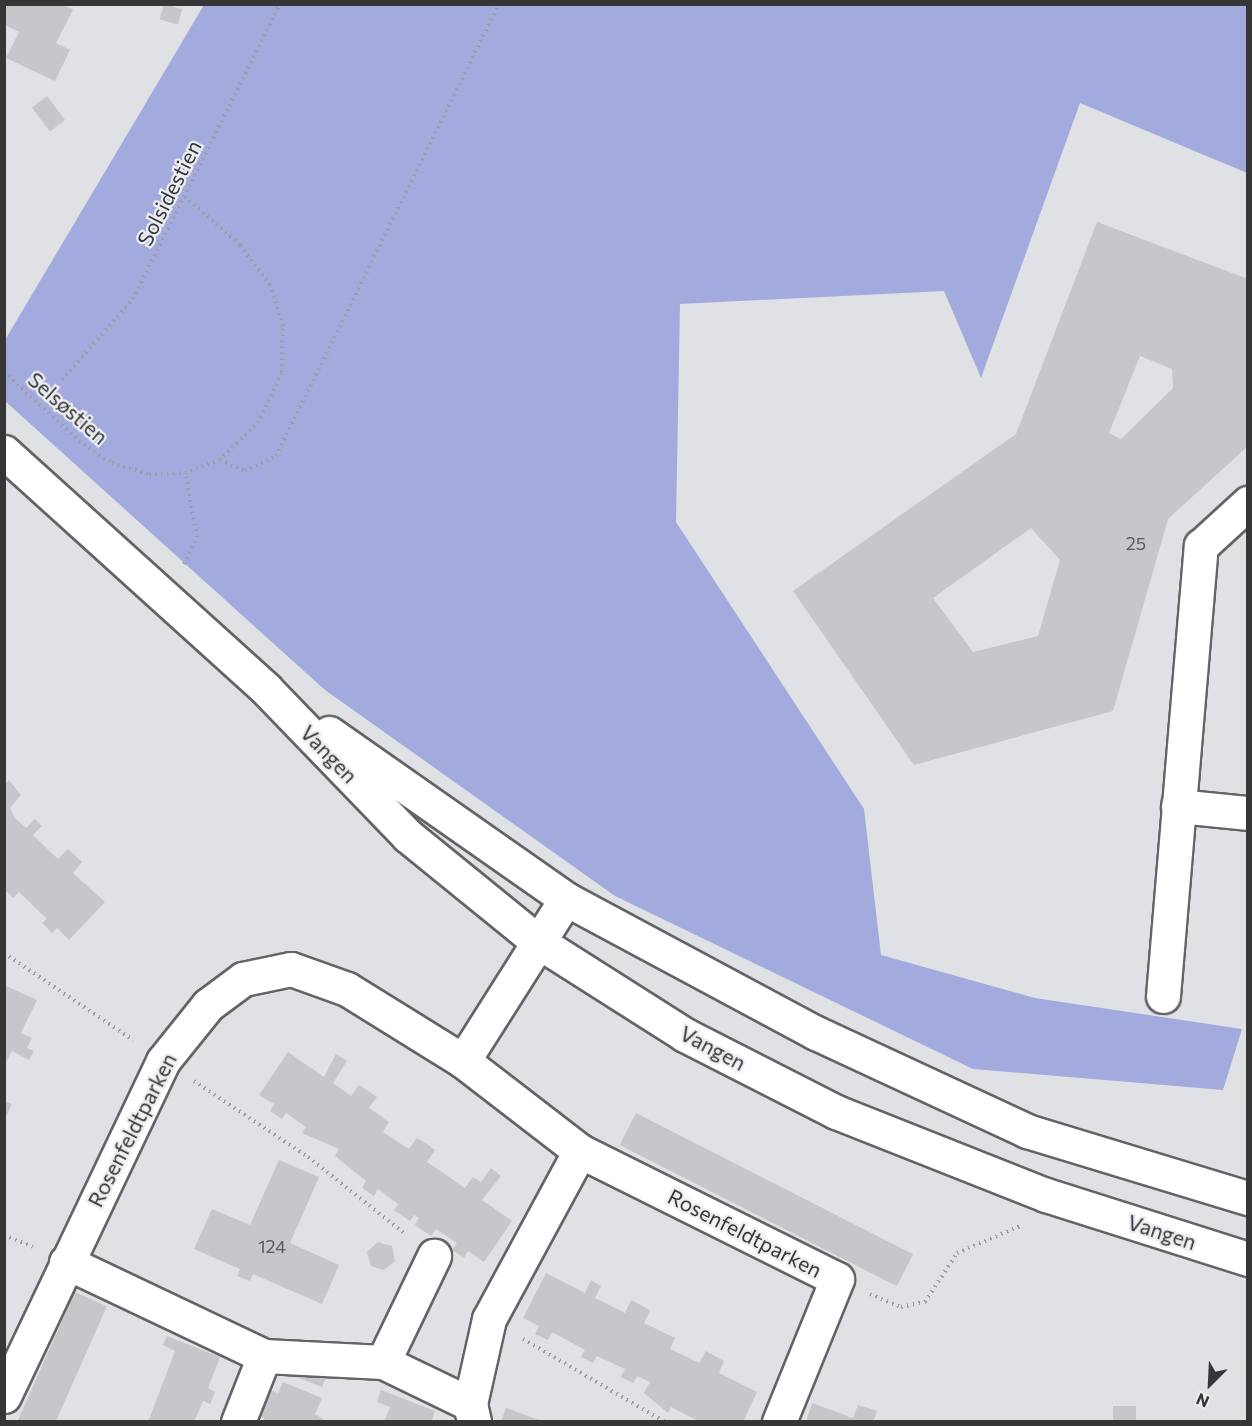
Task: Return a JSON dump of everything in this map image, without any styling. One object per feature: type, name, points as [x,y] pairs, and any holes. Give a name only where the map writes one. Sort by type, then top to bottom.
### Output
[{"type":"street","name":"Vangen","points":[[4,452],[266,689],[408,836],[537,941],[685,1035],[836,1112],[1046,1195],[1245,1251]]},
{"type":"street","points":[[1162,996],[1201,546],[1248,503]]},
{"type":"street","name":"Vangen","points":[[266,689],[566,899],[816,1033],[1027,1131],[1248,1198]]},
{"type":"street","points":[[1178,806],[1248,813]]},
{"type":"street","points":[[463,1061],[537,941],[566,899]]},
{"type":"street","name":"Rosenfeldtparken","points":[[4,1396],[66,1262],[164,1061],[216,998],[243,979],[291,969],[347,989],[463,1061],[580,1151],[837,1279],[779,1422]]},
{"type":"street","points":[[66,1262],[264,1356],[383,1362],[472,1413],[489,1319],[580,1151]]},
{"type":"street","points":[[383,1362],[434,1256]]},
{"type":"street","points":[[238,1422],[264,1356]]},
{"type":"path","name":"Solsidestien","points":[[62,380],[133,299],[280,4]]},
{"type":"path","points":[[219,460],[245,471],[276,456],[499,4]]},
{"type":"path","name":"Selsøstien","points":[[4,372],[112,463],[149,474],[185,473],[219,460],[258,423],[282,372],[284,326],[270,285],[240,245],[184,196]]},
{"type":"path","points":[[166,600],[197,537],[185,473]]},
{"type":"path","points":[[4,953],[308,1157],[434,1256]]},
{"type":"path","points":[[837,1279],[902,1307],[925,1302],[957,1253],[1034,1220],[1046,1195]]},
{"type":"path","points":[[489,1319],[665,1422]]},
{"type":"shaded area","points":[[204,5],[1247,5],[1247,173],[1080,103],[981,378],[944,291],[680,304],[676,522],[864,809],[881,955],[1035,998],[1242,1029],[1223,1090],[973,1069],[615,896],[325,690],[5,401],[5,340]]},
{"type":"building","points":[[5,4],[62,4],[73,10],[56,43],[70,50],[55,81],[6,58],[19,32],[5,25]]},
{"type":"building","points":[[164,4],[182,9],[178,25],[160,19]]},
{"type":"building","points":[[47,96],[65,120],[50,131],[32,107]]},
{"type":"building","points":[[1097,222],[1248,279],[1248,446],[1168,519],[1113,711],[914,765],[793,591],[1016,434]],"holes":[[[1140,356],[1172,369],[1173,388],[1121,439],[1109,433]],[[1031,528],[1060,560],[1038,636],[973,652],[933,598]]]},
{"type":"building","points":[[9,780],[21,795],[10,808],[15,818],[26,828],[35,819],[42,826],[33,835],[58,859],[68,849],[82,862],[73,873],[105,902],[69,940],[57,928],[52,933],[42,923],[47,919],[19,892],[13,898],[4,889],[4,785]]},
{"type":"building","points":[[4,985],[37,1000],[21,1033],[32,1038],[27,1048],[34,1051],[29,1060],[12,1051],[4,1066]]},
{"type":"building","points":[[288,1052],[324,1077],[336,1054],[347,1061],[333,1083],[351,1096],[359,1085],[377,1097],[369,1108],[389,1122],[383,1132],[409,1149],[417,1138],[427,1144],[435,1150],[427,1162],[465,1188],[473,1177],[481,1182],[491,1168],[501,1176],[482,1200],[512,1221],[484,1262],[468,1251],[464,1258],[452,1250],[457,1243],[436,1229],[431,1236],[415,1225],[419,1218],[414,1215],[410,1221],[394,1210],[398,1204],[378,1189],[374,1196],[362,1188],[366,1181],[335,1156],[339,1149],[302,1133],[306,1127],[286,1113],[282,1119],[270,1111],[274,1104],[259,1095]]},
{"type":"building","points":[[4,1101],[12,1104],[4,1121]]},
{"type":"building","points":[[636,1113],[913,1254],[897,1286],[620,1145]]},
{"type":"building","points":[[279,1160],[319,1177],[290,1243],[339,1265],[322,1304],[253,1274],[250,1281],[237,1276],[240,1269],[194,1249],[212,1209],[250,1225]]},
{"type":"building","points":[[378,1242],[392,1246],[395,1261],[384,1270],[371,1266],[367,1252]]},
{"type":"building","points":[[546,1273],[585,1293],[591,1280],[601,1286],[595,1298],[625,1313],[631,1300],[650,1310],[644,1323],[675,1338],[670,1349],[699,1363],[706,1351],[724,1361],[719,1373],[757,1392],[743,1422],[700,1422],[671,1407],[668,1413],[644,1393],[650,1382],[637,1376],[633,1383],[621,1377],[625,1369],[597,1356],[593,1363],[581,1357],[585,1350],[552,1332],[548,1340],[535,1334],[539,1326],[523,1318]]},
{"type":"building","points":[[75,1292],[107,1306],[55,1422],[18,1421]]},
{"type":"building","points":[[167,1336],[220,1357],[208,1388],[215,1392],[210,1404],[203,1401],[194,1422],[148,1422],[175,1351],[163,1345]]},
{"type":"building","points":[[299,1361],[328,1372],[322,1387],[293,1376]]},
{"type":"building","points":[[283,1382],[322,1398],[315,1414],[328,1422],[267,1422],[260,1415],[270,1390],[278,1393]]},
{"type":"building","points":[[381,1390],[435,1411],[431,1422],[384,1422],[390,1407],[377,1402]]},
{"type":"building","points":[[812,1403],[853,1418],[858,1405],[877,1411],[873,1422],[806,1422]]},
{"type":"building","points":[[1113,1406],[1136,1406],[1136,1422],[1113,1422]]},
{"type":"building","points":[[506,1408],[542,1421],[542,1422],[501,1422]]}]
